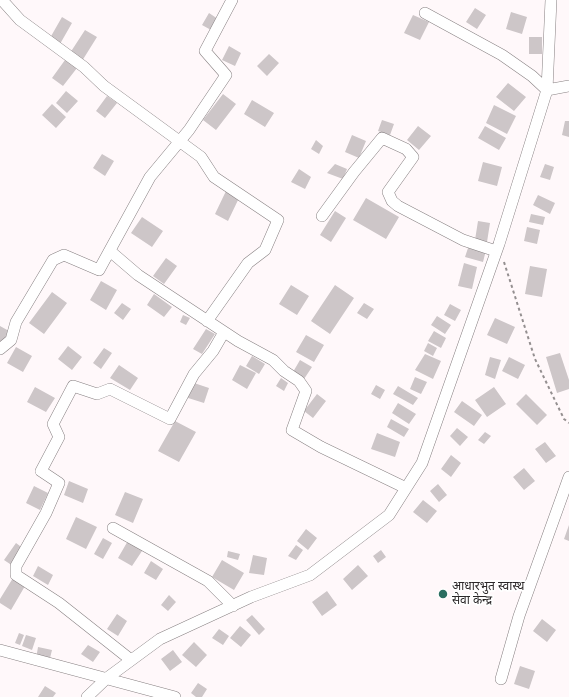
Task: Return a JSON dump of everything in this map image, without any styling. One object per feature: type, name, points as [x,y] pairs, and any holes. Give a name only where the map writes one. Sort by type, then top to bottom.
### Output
[{"type":"street","points":[[2,0],[20,20],[84,67],[104,86],[180,140],[201,157],[214,177],[278,220],[265,250],[248,263],[207,321]]},
{"type":"street","points":[[0,349],[10,340],[16,322],[53,260],[64,255],[99,270],[150,178],[180,140],[226,75],[205,51],[232,0]]},
{"type":"street","points":[[87,697],[107,678],[160,639],[232,606],[310,575],[389,515],[422,463],[498,247],[547,90],[551,0]]},
{"type":"street","points":[[425,13],[502,55],[532,76],[547,90]]},
{"type":"street","points":[[547,90],[569,86]]},
{"type":"street","points":[[322,216],[354,172],[382,138],[406,149],[413,157],[388,192],[392,201],[398,206],[462,240],[498,247]]},
{"type":"street","points":[[110,251],[138,275],[224,332],[273,360],[284,371],[299,381],[306,391],[292,430],[321,447],[406,488]]},
{"type":"street","points":[[131,660],[59,603],[16,575],[16,566],[46,513],[59,483],[40,471],[59,437],[53,424],[73,386],[98,394],[110,389],[170,419],[194,374],[213,351],[224,332]]},
{"type":"street","points":[[501,678],[519,616],[569,477]]},
{"type":"street","points":[[113,528],[208,581],[232,606]]},
{"type":"street","points":[[0,650],[175,697]]},
{"type":"path","points":[[498,247],[535,359],[564,419],[569,423]]},
{"type":"building","points":[[475,8],[486,15],[477,29],[466,22]]},
{"type":"building","points":[[511,12],[527,17],[522,34],[506,29]]},
{"type":"building","points":[[209,13],[218,19],[211,30],[202,25]]},
{"type":"building","points":[[413,15],[429,22],[420,40],[404,33]]},
{"type":"building","points":[[62,17],[72,23],[60,44],[50,38]]},
{"type":"building","points":[[85,30],[97,37],[82,61],[70,53]]},
{"type":"building","points":[[529,37],[542,37],[542,54],[529,54]]},
{"type":"building","points":[[229,46],[241,53],[235,66],[222,60]]},
{"type":"building","points":[[269,54],[279,63],[267,76],[257,66]]},
{"type":"building","points":[[65,60],[77,68],[63,86],[52,78]]},
{"type":"building","points":[[508,83],[526,97],[514,111],[496,97]]},
{"type":"building","points":[[66,91],[78,101],[67,113],[56,103]]},
{"type":"building","points":[[223,94],[236,104],[216,130],[203,120]]},
{"type":"building","points":[[107,96],[117,103],[105,118],[96,111]]},
{"type":"building","points":[[252,100],[274,113],[265,127],[244,114]]},
{"type":"building","points":[[52,104],[66,117],[56,128],[42,115]]},
{"type":"building","points":[[494,105],[516,116],[507,134],[486,123]]},
{"type":"building","points":[[382,120],[394,124],[390,135],[378,131]]},
{"type":"building","points":[[565,121],[569,121],[569,137],[562,135]]},
{"type":"building","points":[[418,126],[431,136],[419,150],[407,140]]},
{"type":"building","points":[[485,126],[506,138],[499,150],[478,138]]},
{"type":"building","points":[[352,135],[366,141],[359,158],[345,152]]},
{"type":"building","points":[[316,140],[323,146],[319,154],[311,149]]},
{"type":"building","points":[[102,154],[114,161],[105,176],[93,168]]},
{"type":"building","points":[[483,162],[502,167],[497,186],[478,181]]},
{"type":"building","points":[[335,164],[347,169],[343,179],[327,173]]},
{"type":"building","points":[[545,164],[554,167],[550,180],[540,177]]},
{"type":"building","points":[[299,169],[311,177],[305,189],[291,182]]},
{"type":"building","points":[[226,191],[239,198],[228,221],[215,214]]},
{"type":"building","points":[[538,195],[555,203],[550,214],[533,205]]},
{"type":"building","points":[[366,198],[399,217],[386,239],[353,220]]},
{"type":"building","points":[[335,211],[346,218],[331,242],[320,235]]},
{"type":"building","points":[[531,214],[545,217],[543,225],[529,222]]},
{"type":"building","points":[[142,217],[163,231],[152,247],[131,233]]},
{"type":"building","points":[[478,221],[490,223],[487,242],[475,240]]},
{"type":"building","points":[[527,227],[540,230],[537,244],[524,241]]},
{"type":"building","points":[[469,245],[486,250],[483,262],[465,257]]},
{"type":"building","points":[[166,258],[177,266],[164,284],[153,276]]},
{"type":"building","points":[[464,263],[477,267],[472,289],[458,286]]},
{"type":"building","points":[[530,266],[547,269],[542,297],[525,294]]},
{"type":"building","points":[[101,281],[117,290],[106,310],[90,300]]},
{"type":"building","points":[[291,285],[309,296],[297,315],[279,304]]},
{"type":"building","points":[[335,285],[354,298],[330,334],[311,321]]},
{"type":"building","points":[[52,292],[67,303],[44,334],[29,323]]},
{"type":"building","points":[[154,294],[172,307],[164,317],[147,305]]},
{"type":"building","points":[[122,303],[131,309],[123,320],[114,313]]},
{"type":"building","points":[[364,303],[374,309],[367,319],[357,313]]},
{"type":"building","points":[[450,304],[461,310],[455,321],[444,315]]},
{"type":"building","points":[[183,315],[190,318],[186,325],[180,322]]},
{"type":"building","points":[[437,316],[451,325],[445,334],[431,325]]},
{"type":"building","points":[[495,318],[515,327],[507,344],[487,335]]},
{"type":"building","points":[[0,326],[9,331],[0,347]]},
{"type":"building","points":[[206,329],[215,334],[202,354],[193,349]]},
{"type":"building","points":[[434,331],[446,338],[441,348],[428,341]]},
{"type":"building","points":[[306,335],[324,345],[314,362],[296,352]]},
{"type":"building","points":[[428,343],[437,348],[433,356],[424,351]]},
{"type":"building","points":[[68,346],[82,357],[72,370],[58,359]]},
{"type":"building","points":[[16,347],[32,356],[23,372],[7,363]]},
{"type":"building","points":[[104,348],[112,353],[101,369],[93,363]]},
{"type":"building","points":[[560,353],[569,380],[569,389],[557,393],[546,357]]},
{"type":"building","points":[[425,354],[441,361],[433,379],[415,370]]},
{"type":"building","points":[[252,356],[265,364],[259,374],[246,366]]},
{"type":"building","points":[[490,357],[501,360],[495,379],[485,375]]},
{"type":"building","points":[[509,357],[525,365],[518,379],[502,371]]},
{"type":"building","points":[[300,360],[312,367],[304,379],[293,372]]},
{"type":"building","points":[[119,365],[138,378],[130,390],[110,378]]},
{"type":"building","points":[[240,365],[256,373],[247,389],[232,380]]},
{"type":"building","points":[[415,377],[427,382],[421,394],[410,389]]},
{"type":"building","points":[[281,378],[288,383],[284,391],[276,386]]},
{"type":"building","points":[[191,382],[209,388],[204,403],[185,397]]},
{"type":"building","points":[[376,385],[385,390],[380,399],[371,394]]},
{"type":"building","points":[[398,386],[418,398],[413,405],[393,394]]},
{"type":"building","points":[[35,387],[55,398],[46,412],[27,402]]},
{"type":"building","points":[[494,387],[506,404],[487,417],[475,400]]},
{"type":"building","points":[[317,394],[326,401],[313,418],[304,411]]},
{"type":"building","points":[[526,394],[547,415],[537,425],[516,404]]},
{"type":"building","points":[[462,401],[482,415],[474,426],[454,412]]},
{"type":"building","points":[[398,403],[416,414],[409,424],[392,413]]},
{"type":"building","points":[[391,419],[409,429],[404,437],[387,427]]},
{"type":"building","points":[[175,421],[196,432],[179,462],[158,451]]},
{"type":"building","points":[[457,428],[468,437],[460,446],[450,436]]},
{"type":"building","points":[[485,432],[491,436],[484,444],[478,440]]},
{"type":"building","points":[[377,433],[400,442],[395,457],[371,449]]},
{"type":"building","points":[[545,442],[556,456],[546,463],[535,449]]},
{"type":"building","points":[[451,455],[461,463],[451,477],[441,469]]},
{"type":"building","points":[[524,468],[535,481],[524,490],[513,477]]},
{"type":"building","points":[[69,481],[88,489],[83,503],[64,495]]},
{"type":"building","points":[[438,484],[447,495],[439,502],[430,491]]},
{"type":"building","points":[[34,486],[48,493],[40,510],[26,503]]},
{"type":"building","points":[[125,492],[143,499],[133,523],[115,515]]},
{"type":"building","points":[[423,500],[437,511],[427,523],[413,512]]},
{"type":"building","points":[[76,517],[97,527],[86,549],[66,539]]},
{"type":"building","points":[[569,525],[569,541],[564,539]]},
{"type":"building","points":[[306,529],[317,538],[308,550],[297,541]]},
{"type":"building","points":[[103,538],[112,543],[103,559],[94,554]]},
{"type":"building","points":[[129,539],[144,548],[132,566],[118,558]]},
{"type":"building","points":[[16,543],[24,549],[13,566],[4,560]]},
{"type":"building","points":[[296,545],[303,550],[296,560],[288,556]]},
{"type":"building","points":[[381,550],[386,557],[378,563],[373,556]]},
{"type":"building","points":[[228,551],[240,554],[238,560],[227,557]]},
{"type":"building","points":[[253,555],[267,558],[264,575],[249,573]]},
{"type":"building","points":[[222,560],[244,573],[234,590],[212,577]]},
{"type":"building","points":[[151,561],[163,569],[156,580],[144,573]]},
{"type":"building","points":[[358,565],[368,576],[352,590],[343,579]]},
{"type":"building","points":[[38,566],[53,575],[48,585],[33,576]]},
{"type":"building","points":[[13,578],[25,586],[11,610],[0,603],[0,599]]},
{"type":"building","points":[[327,591],[337,605],[322,616],[312,602]]},
{"type":"building","points":[[169,595],[176,602],[168,611],[161,605]]},
{"type":"building","points":[[117,614],[127,621],[118,636],[107,629]]},
{"type":"building","points":[[252,615],[265,629],[259,635],[246,620]]},
{"type":"building","points":[[542,619],[556,630],[547,642],[533,631]]},
{"type":"building","points":[[240,626],[251,635],[241,647],[230,638]]},
{"type":"building","points":[[219,629],[229,636],[223,645],[212,638]]},
{"type":"building","points":[[19,633],[24,635],[20,645],[15,643]]},
{"type":"building","points":[[26,635],[36,638],[32,650],[22,646]]},
{"type":"building","points":[[194,642],[207,655],[196,667],[182,655]]},
{"type":"building","points":[[88,645],[100,652],[93,662],[81,654]]},
{"type":"building","points":[[38,647],[52,650],[49,662],[36,659]]},
{"type":"building","points":[[173,650],[182,662],[170,671],[161,659]]},
{"type":"building","points":[[520,666],[535,671],[529,689],[514,684]]},
{"type":"building","points":[[198,683],[207,689],[202,697],[196,697],[191,693]]},
{"type":"building","points":[[45,686],[56,693],[53,697],[38,697]]},
{"type":"place","name":"आधारभुत स्वास्थ सेवा केन्द्र","points":[[443,594]]}]
